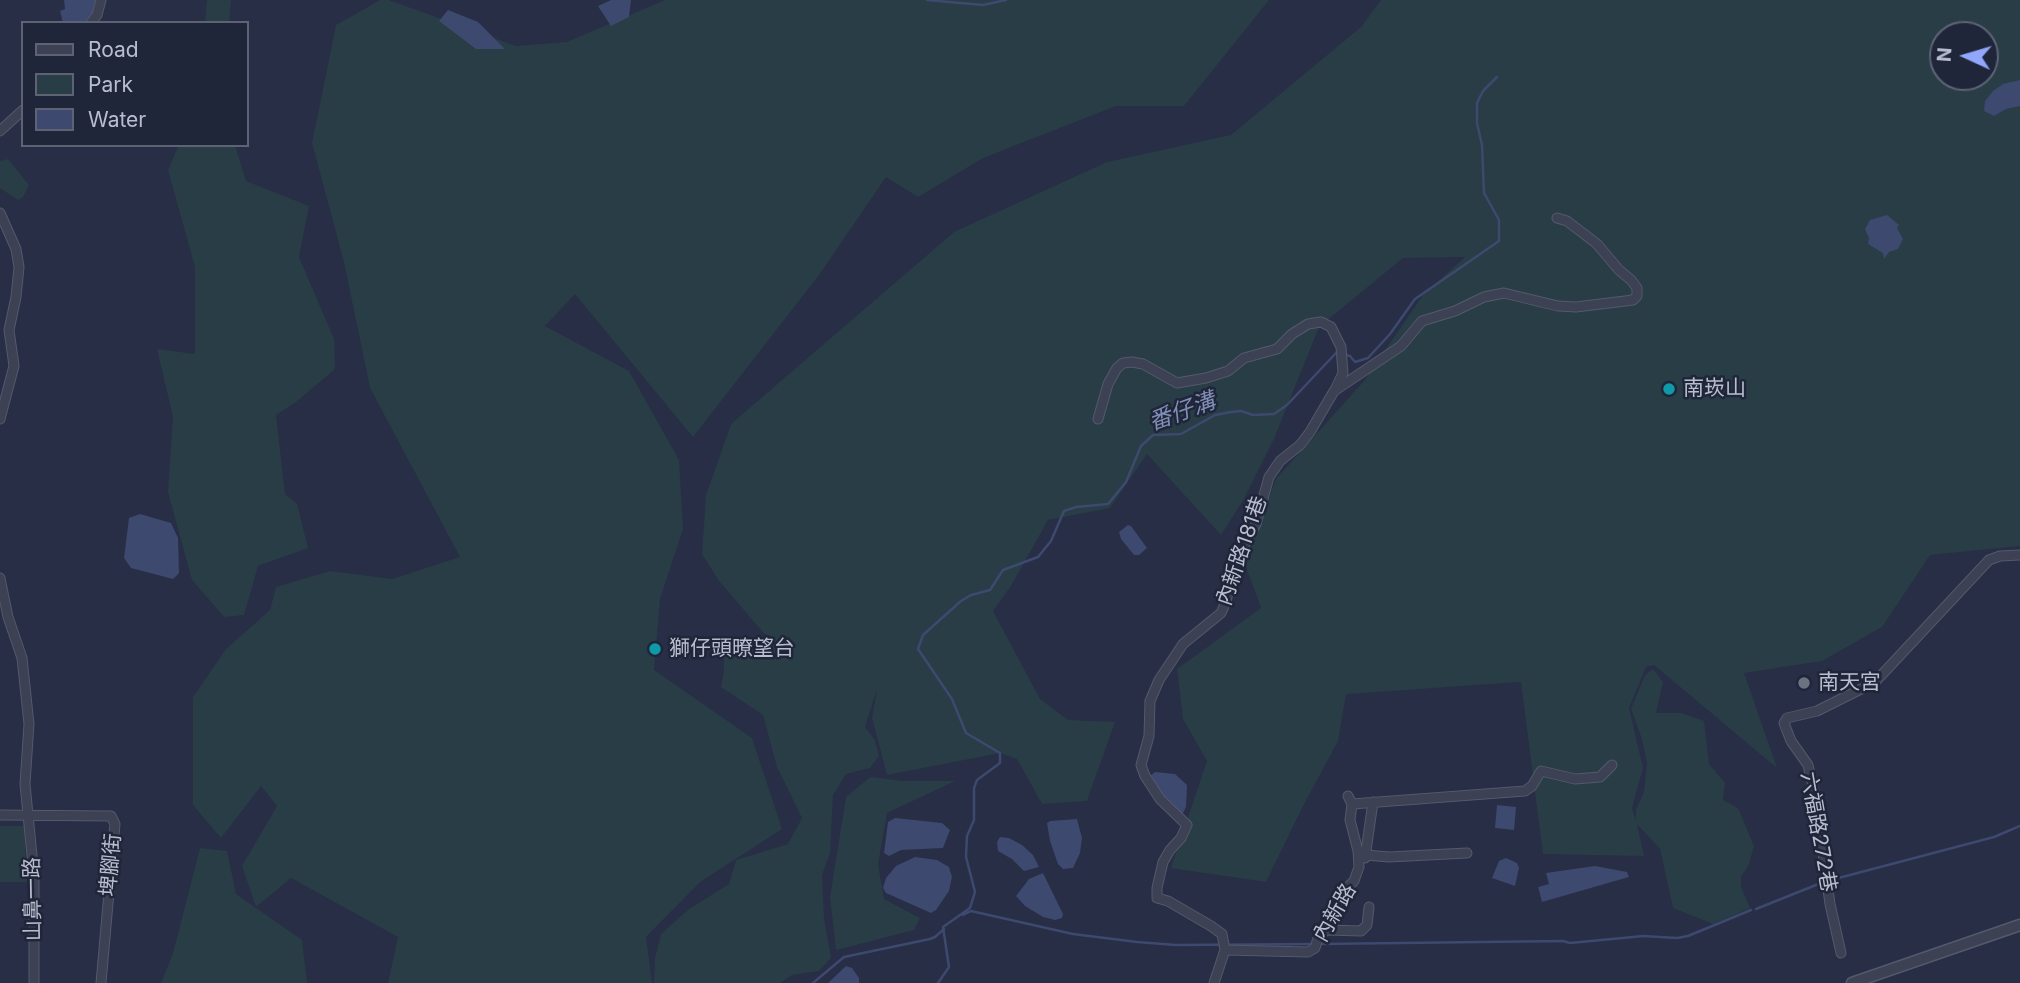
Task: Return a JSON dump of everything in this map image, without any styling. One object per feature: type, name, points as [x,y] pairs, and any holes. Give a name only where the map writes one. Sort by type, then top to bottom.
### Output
[{"type":"street","points":[[92,21],[97,15],[101,0]]},
{"type":"street","points":[[0,131],[21,112]]},
{"type":"street","points":[[0,213],[16,249],[19,267],[9,330],[14,366],[0,419]]},
{"type":"street","name":"內新路181巷","points":[[1225,950],[1222,934],[1168,901],[1157,898],[1163,862],[1187,825],[1160,799],[1141,765],[1149,736],[1150,701],[1159,680],[1183,644],[1221,613],[1234,564],[1256,524],[1269,477],[1280,461],[1300,445],[1310,432],[1334,391],[1401,346],[1422,321],[1455,311],[1484,296],[1496,293],[1558,306],[1576,307],[1633,300],[1637,296],[1637,288],[1631,280],[1597,244],[1567,221],[1557,218]]},
{"type":"street","points":[[1098,419],[1108,384],[1123,363],[1143,364],[1177,383],[1206,378],[1228,371],[1244,358],[1277,349],[1292,334],[1308,324],[1321,321],[1331,327],[1341,347],[1343,373],[1334,391]]},
{"type":"street","name":"六福路272巷","points":[[1841,953],[1830,904],[1813,785],[1808,765],[1791,741],[1784,723],[1787,718],[1817,711],[1875,682],[1989,560],[2000,556],[2020,555]]},
{"type":"street","name":"山鼻一路","points":[[0,578],[8,617],[22,658],[29,724],[25,784],[34,876],[34,983]]},
{"type":"street","points":[[1358,863],[1366,855],[1373,802],[1525,791],[1532,786],[1541,771],[1575,779],[1600,776],[1612,765]]},
{"type":"street","name":"內新路","points":[[1225,950],[1308,952],[1315,948],[1318,938],[1335,921],[1343,892],[1354,881],[1358,863],[1350,820],[1350,800],[1373,802]]},
{"type":"street","name":"埤腳街","points":[[0,815],[111,816],[115,824],[101,983]]},
{"type":"street","points":[[1366,855],[1389,857],[1467,853]]},
{"type":"street","points":[[1328,930],[1361,931],[1367,925],[1369,907]]},
{"type":"street","points":[[1852,983],[2020,925]]},
{"type":"street","points":[[1214,983],[1225,950]]},
{"type":"green space","points":[[207,0],[231,0],[229,21],[205,21]]},
{"type":"green space","points":[[380,0],[389,0],[516,46],[567,42],[665,0],[1269,0],[1184,106],[1116,106],[983,158],[918,197],[886,177],[819,275],[693,437],[575,294],[545,326],[629,371],[679,460],[683,529],[660,599],[654,670],[752,738],[782,829],[700,882],[646,937],[652,983],[388,983],[398,937],[291,878],[256,907],[242,866],[277,806],[261,786],[221,838],[193,805],[193,697],[226,649],[270,610],[276,587],[330,571],[392,579],[460,557],[370,388],[344,262],[312,143],[336,25]]},
{"type":"green space","points":[[1381,0],[2020,0],[2020,546],[1930,555],[1882,627],[1822,661],[1744,673],[1777,768],[1654,665],[1646,667],[1629,708],[1643,768],[1632,808],[1636,821],[1636,810],[1644,792],[1647,763],[1631,709],[1645,675],[1653,669],[1663,682],[1656,713],[1681,713],[1704,721],[1709,764],[1725,783],[1723,800],[1738,808],[1754,846],[1749,864],[1741,877],[1741,887],[1750,908],[1713,924],[1673,908],[1660,849],[1637,824],[1644,856],[1543,854],[1521,682],[1346,694],[1338,741],[1266,882],[1171,868],[1207,761],[1183,719],[1177,669],[1261,608],[1245,564],[1276,479],[1364,381],[1423,295],[1465,257],[1403,258],[1319,327],[1274,439],[1244,499],[1221,535],[1147,454],[1110,508],[1048,520],[1011,586],[993,611],[1040,699],[1068,720],[1115,722],[1087,801],[1042,804],[1017,759],[1000,753],[887,775],[872,718],[877,689],[865,727],[875,740],[879,756],[870,768],[846,774],[833,795],[830,853],[822,875],[824,918],[831,958],[819,971],[792,975],[780,983],[654,983],[655,958],[661,934],[689,909],[729,884],[736,860],[788,844],[802,818],[777,767],[763,715],[721,687],[724,653],[774,645],[719,581],[702,554],[706,495],[731,424],[954,232],[1107,162],[1231,135],[1361,27]]},
{"type":"green space","points":[[178,147],[236,147],[246,181],[309,206],[299,257],[334,339],[335,369],[276,415],[285,494],[297,504],[308,548],[258,566],[244,615],[224,617],[192,580],[168,492],[173,417],[157,349],[195,354],[195,267],[168,170]]},
{"type":"green space","points":[[8,159],[29,185],[23,197],[18,200],[0,188],[0,161]]},
{"type":"green space","points":[[870,777],[904,781],[955,781],[887,813],[878,864],[884,899],[920,918],[914,930],[836,950],[830,897],[846,797]]},
{"type":"green space","points":[[0,826],[24,826],[27,882],[0,882]]},
{"type":"green space","points":[[200,848],[227,851],[236,894],[302,940],[307,983],[161,983],[173,953]]},
{"type":"water","points":[[64,0],[98,0],[87,21],[62,21],[60,11],[65,9]]},
{"type":"water","points":[[611,0],[631,0],[629,17],[611,26],[598,6]]},
{"type":"water","points":[[448,10],[478,22],[505,49],[476,49],[439,21]]},
{"type":"water","points":[[2020,80],[2020,106],[2006,109],[1994,116],[1984,111],[1985,101],[1993,91],[1999,91],[2003,84]]},
{"type":"water","points":[[1887,215],[1899,225],[1897,228],[1903,239],[1898,249],[1889,252],[1884,259],[1883,253],[1868,244],[1869,238],[1865,229],[1870,220]]},
{"type":"water","points":[[140,514],[171,523],[178,538],[179,573],[173,579],[131,568],[124,558],[129,518]]},
{"type":"water","points":[[1128,525],[1147,548],[1139,555],[1134,555],[1121,539],[1119,532]]},
{"type":"water","points":[[1155,772],[1175,774],[1187,785],[1186,807],[1182,815],[1165,798],[1150,776]]},
{"type":"water","points":[[1497,805],[1516,807],[1514,830],[1495,828]]},
{"type":"water","points":[[895,818],[942,823],[950,830],[943,848],[901,850],[889,856],[884,853],[888,822]]},
{"type":"water","points":[[1077,819],[1082,838],[1080,853],[1073,868],[1063,869],[1058,864],[1050,841],[1047,823]]},
{"type":"water","points":[[1000,837],[1009,838],[1022,845],[1033,855],[1039,867],[1024,871],[1012,859],[998,851],[997,842]]},
{"type":"water","points":[[915,857],[937,860],[949,867],[952,877],[949,891],[931,913],[886,893],[883,888],[886,878],[896,866]]},
{"type":"water","points":[[1506,858],[1517,863],[1519,868],[1515,886],[1492,878],[1499,861]]},
{"type":"water","points":[[1595,866],[1627,872],[1629,877],[1542,902],[1538,887],[1549,884],[1546,873]]},
{"type":"water","points":[[1043,873],[1063,914],[1062,918],[1055,920],[1043,917],[1025,906],[1016,896],[1029,879]]},
{"type":"water","points":[[846,966],[852,968],[859,978],[859,983],[828,983]]},
{"type":"waterway","points":[[927,0],[983,5],[1006,0]]},
{"type":"waterway","name":"番仔溝","points":[[938,983],[949,967],[943,927],[970,908],[975,892],[966,857],[967,836],[974,820],[974,788],[977,780],[1000,763],[1000,753],[966,733],[952,699],[918,649],[923,635],[961,601],[990,590],[1003,570],[1038,557],[1051,541],[1064,511],[1108,504],[1126,482],[1141,446],[1153,435],[1181,434],[1215,415],[1231,412],[1274,414],[1287,405],[1336,353],[1350,356],[1355,362],[1368,358],[1390,334],[1415,299],[1499,241],[1499,220],[1484,193],[1482,145],[1477,123],[1477,103],[1483,91],[1497,77]]},
{"type":"waterway","points":[[1831,880],[1994,837],[2020,826]]},
{"type":"waterway","points":[[1756,909],[1821,883]]},
{"type":"waterway","points":[[1320,944],[1570,943],[1643,936],[1677,938],[1751,910]]},
{"type":"waterway","points":[[963,915],[971,911],[1073,934],[1137,942],[1176,945],[1313,944]]},
{"type":"waterway","points":[[813,983],[844,957],[930,939],[944,929]]},
{"type":"place","name":"南崁山","points":[[1669,389]]},
{"type":"place","name":"獅仔頭暸望台","points":[[655,649]]},
{"type":"place","name":"南天宮","points":[[1804,683]]}]
